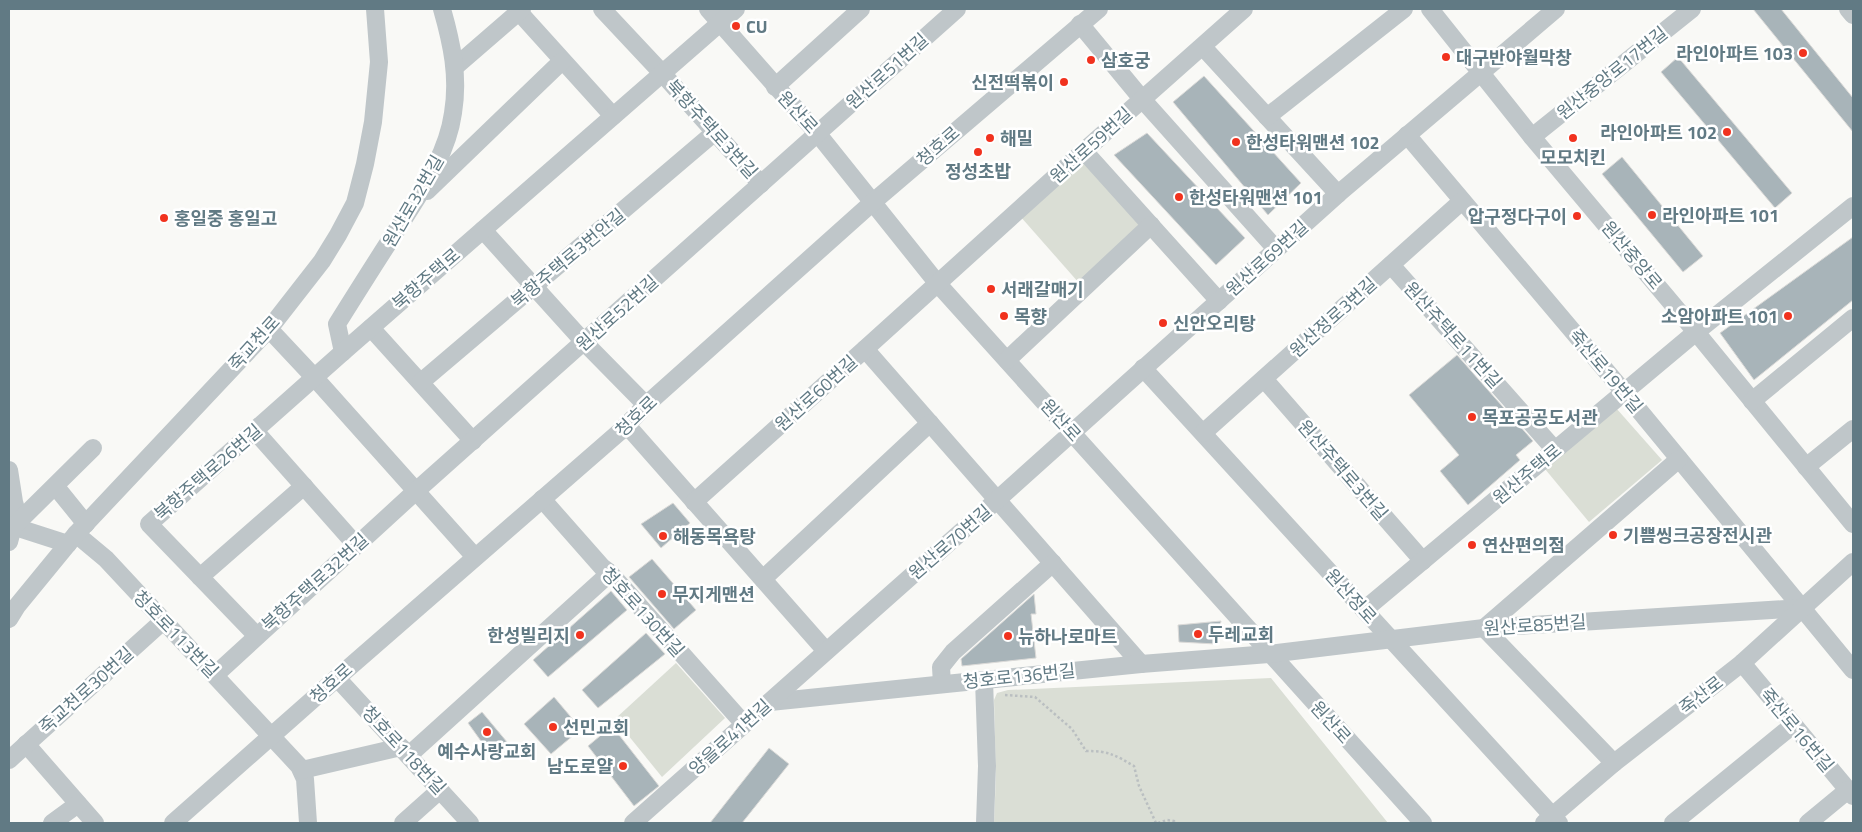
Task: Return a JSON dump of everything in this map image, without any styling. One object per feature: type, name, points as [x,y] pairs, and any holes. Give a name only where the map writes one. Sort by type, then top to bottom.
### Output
[{"type":"street","name":"죽교천로","points":[[11,606],[269,329],[322,261],[354,202],[365,164],[377,94],[379,62],[375,9]]},
{"type":"street","name":"원산로32번길","points":[[343,352],[337,324],[416,202],[442,152],[453,116],[455,67],[451,41],[442,9]]},
{"type":"street","name":"북항주택로3번길","points":[[602,9],[761,184]]},
{"type":"street","name":"원산로","points":[[708,9],[818,134],[938,284],[1423,823]]},
{"type":"street","name":"북항주택로","points":[[314,377],[736,9]]},
{"type":"street","points":[[776,87],[861,9]]},
{"type":"street","name":"원산로51번길","points":[[818,134],[957,9]]},
{"type":"street","name":"청호로","points":[[173,823],[624,428],[646,405],[873,202],[1099,9]]},
{"type":"street","name":"원산로59번길","points":[[938,284],[1244,9]]},
{"type":"street","points":[[1267,117],[1404,9]]},
{"type":"street","name":"원산중앙로","points":[[1430,9],[1532,137],[1696,332],[1853,524]]},
{"type":"street","name":"원산중앙로17번길","points":[[1532,137],[1692,9]]},
{"type":"street","points":[[1848,9],[1853,15]]},
{"type":"street","points":[[455,67],[520,10],[562,61],[612,116]]},
{"type":"street","name":"원산로69번길","points":[[1073,433],[1338,194],[1550,11]]},
{"type":"street","points":[[1080,24],[1142,99],[1276,249]]},
{"type":"street","points":[[1203,47],[1338,194]]},
{"type":"street","points":[[416,202],[562,61]]},
{"type":"street","name":"북항주택로3번안길","points":[[421,382],[715,132]]},
{"type":"street","name":"원산로52번길","points":[[416,491],[818,134]]},
{"type":"street","name":"죽산로19번길","points":[[1407,135],[1624,392],[1853,670]]},
{"type":"street","points":[[1084,151],[1219,301]]},
{"type":"street","name":"원산정로3번길","points":[[1203,433],[1462,201]]},
{"type":"street","name":"원산주택로","points":[[1364,610],[1696,332],[1853,206]]},
{"type":"street","points":[[1007,360],[1151,225]]},
{"type":"street","points":[[483,230],[584,342],[646,405]]},
{"type":"street","name":"원산주택로11번길","points":[[1391,265],[1555,450]]},
{"type":"street","name":"원산로60번길","points":[[694,502],[938,284]]},
{"type":"street","points":[[1752,401],[1853,318]]},
{"type":"street","points":[[371,328],[473,441]]},
{"type":"street","points":[[269,329],[475,557]]},
{"type":"street","points":[[865,350],[1141,664]]},
{"type":"street","name":"원산정로","points":[[1143,368],[1390,638],[1551,821]]},
{"type":"street","name":"북항주택로26번길","points":[[257,636],[149,524],[314,377]]},
{"type":"street","name":"원산주택로3번길","points":[[1264,378],[1423,561]]},
{"type":"street","points":[[762,579],[930,423]]},
{"type":"street","points":[[624,428],[632,431],[826,651]]},
{"type":"street","points":[[1806,467],[1853,429]]},
{"type":"street","points":[[255,431],[356,546]]},
{"type":"street","name":"원산로70번길","points":[[826,651],[1073,433]]},
{"type":"street","points":[[13,529],[93,448]]},
{"type":"street","points":[[1614,763],[1484,628],[1679,459]]},
{"type":"street","points":[[9,470],[14,502],[13,529]]},
{"type":"street","points":[[200,577],[304,486]]},
{"type":"street","points":[[13,529],[77,534],[56,487]]},
{"type":"street","name":"북항주택로32번길","points":[[215,675],[416,491]]},
{"type":"street","name":"청호로130번길","points":[[542,499],[744,724]]},
{"type":"street","name":"청호로113번길","points":[[77,534],[106,559],[302,770]]},
{"type":"street","name":"죽산로","points":[[1551,821],[1614,763],[1742,663],[1853,562]]},
{"type":"street","points":[[942,684],[941,667],[953,652],[1053,563]]},
{"type":"street","points":[[308,823],[302,770],[405,751],[610,573]]},
{"type":"street","name":"원산로85번길","points":[[1269,654],[1484,628],[1802,608]]},
{"type":"street","points":[[1364,610],[1365,642]]},
{"type":"street","name":"죽교천로30번길","points":[[9,760],[163,621]]},
{"type":"street","name":"양을로41번길","points":[[633,823],[826,651]]},
{"type":"street","name":"청호로136번길","points":[[770,702],[1141,664],[1269,654]]},
{"type":"street","name":"죽산로16번길","points":[[1742,663],[1851,793]]},
{"type":"street","name":"청호로118번길","points":[[337,678],[470,823]]},
{"type":"street","points":[[985,823],[988,679]]},
{"type":"street","points":[[1673,823],[1793,725]]},
{"type":"street","points":[[26,744],[95,823]]},
{"type":"street","points":[[403,823],[440,790]]},
{"type":"street","points":[[1808,823],[1851,793]]},
{"type":"street","points":[[52,823],[78,804]]},
{"type":"path","points":[[988,679],[1003,695],[1035,697],[1072,729],[1086,751],[1102,751],[1115,755],[1134,766],[1139,786],[1157,823],[1167,820],[1174,821],[1175,823]]},
{"type":"shaded area","points":[[1080,162],[1087,163],[1138,221],[1139,229],[1079,283],[1020,216]]},
{"type":"shaded area","points":[[1616,408],[1662,460],[1589,522],[1545,469]]},
{"type":"shaded area","points":[[676,663],[725,718],[662,777],[615,719]]},
{"type":"shaded area","points":[[1271,678],[1388,823],[994,823],[996,774],[994,700],[997,693],[1008,690]]},
{"type":"building","name":"라인아파트 103","points":[[1753,9],[1781,9],[1853,98],[1853,132]]},
{"type":"building","name":"라인아파트 102","points":[[1678,57],[1792,193],[1775,208],[1661,72]]},
{"type":"building","name":"한성타워맨션 102","points":[[1204,76],[1301,183],[1268,215],[1173,102]]},
{"type":"building","name":"한성타워맨션 101","points":[[1147,133],[1245,238],[1216,265],[1114,155]]},
{"type":"building","name":"라인아파트 101","points":[[1622,157],[1703,256],[1683,272],[1602,174]]},
{"type":"building","name":"소암아파트 101","points":[[1853,237],[1853,300],[1754,380],[1720,333]]},
{"type":"building","name":"목포공공도서관","points":[[1457,355],[1533,441],[1516,455],[1520,460],[1468,505],[1440,471],[1459,455],[1409,395]]},
{"type":"building","name":"해동목욕탕","points":[[673,503],[690,523],[661,548],[641,524]]},
{"type":"building","name":"무지게맨션","points":[[652,559],[696,610],[674,629],[629,577]]},
{"type":"building","name":"한성빌리지","points":[[611,591],[627,610],[548,677],[533,660]]},
{"type":"building","name":"뉴하나로마트","points":[[1034,594],[1036,614],[1031,614],[1036,658],[962,666],[961,659]]},
{"type":"building","name":"두레교회","points":[[1221,621],[1216,644],[1179,642],[1178,625]]},
{"type":"building","name":"한성빌리지","points":[[646,633],[665,654],[598,708],[582,690]]},
{"type":"building","name":"선민교회","points":[[554,697],[581,729],[551,754],[524,724]]},
{"type":"building","name":"예수사랑교회","points":[[482,712],[507,742],[491,755],[468,723]]},
{"type":"building","name":"남도로얄","points":[[612,726],[659,786],[634,806],[588,746]]},
{"type":"building","points":[[769,748],[789,764],[742,823],[710,823]]},
{"type":"place","name":"CU","points":[[736,26]]},
{"type":"place","name":"라인아파트 103","points":[[1803,53]]},
{"type":"place","name":"대구반야월막창","points":[[1446,57]]},
{"type":"place","name":"삼호궁","points":[[1091,60]]},
{"type":"place","name":"신전떡볶이","points":[[1064,82]]},
{"type":"place","name":"라인아파트 102","points":[[1727,132]]},
{"type":"place","name":"해밀","points":[[990,138]]},
{"type":"place","name":"모모치킨","points":[[1573,138]]},
{"type":"place","name":"한성타워맨션 102","points":[[1236,142]]},
{"type":"place","name":"정성초밥","points":[[978,152]]},
{"type":"place","name":"한성타워맨션 101","points":[[1179,197]]},
{"type":"place","name":"라인아파트 101","points":[[1652,215]]},
{"type":"place","name":"압구정다구이","points":[[1577,216]]},
{"type":"place","name":"홍일중 홍일고","points":[[164,218]]},
{"type":"place","name":"서래갈매기","points":[[991,289]]},
{"type":"place","name":"목향","points":[[1004,316]]},
{"type":"place","name":"소암아파트 101","points":[[1788,316]]},
{"type":"place","name":"신안오리탕","points":[[1163,323]]},
{"type":"place","name":"목포공공도서관","points":[[1472,417]]},
{"type":"place","name":"기쁨씽크공장전시관","points":[[1613,535]]},
{"type":"place","name":"해동목욕탕","points":[[663,536]]},
{"type":"place","name":"연산편의점","points":[[1472,545]]},
{"type":"place","name":"무지게맨션","points":[[662,594]]},
{"type":"place","name":"두레교회","points":[[1198,634]]},
{"type":"place","name":"한성빌리지","points":[[580,635]]},
{"type":"place","name":"뉴하나로마트","points":[[1008,636]]},
{"type":"place","name":"선민교회","points":[[553,727]]},
{"type":"place","name":"예수사랑교회","points":[[487,732]]},
{"type":"place","name":"남도로얄","points":[[623,766]]}]
